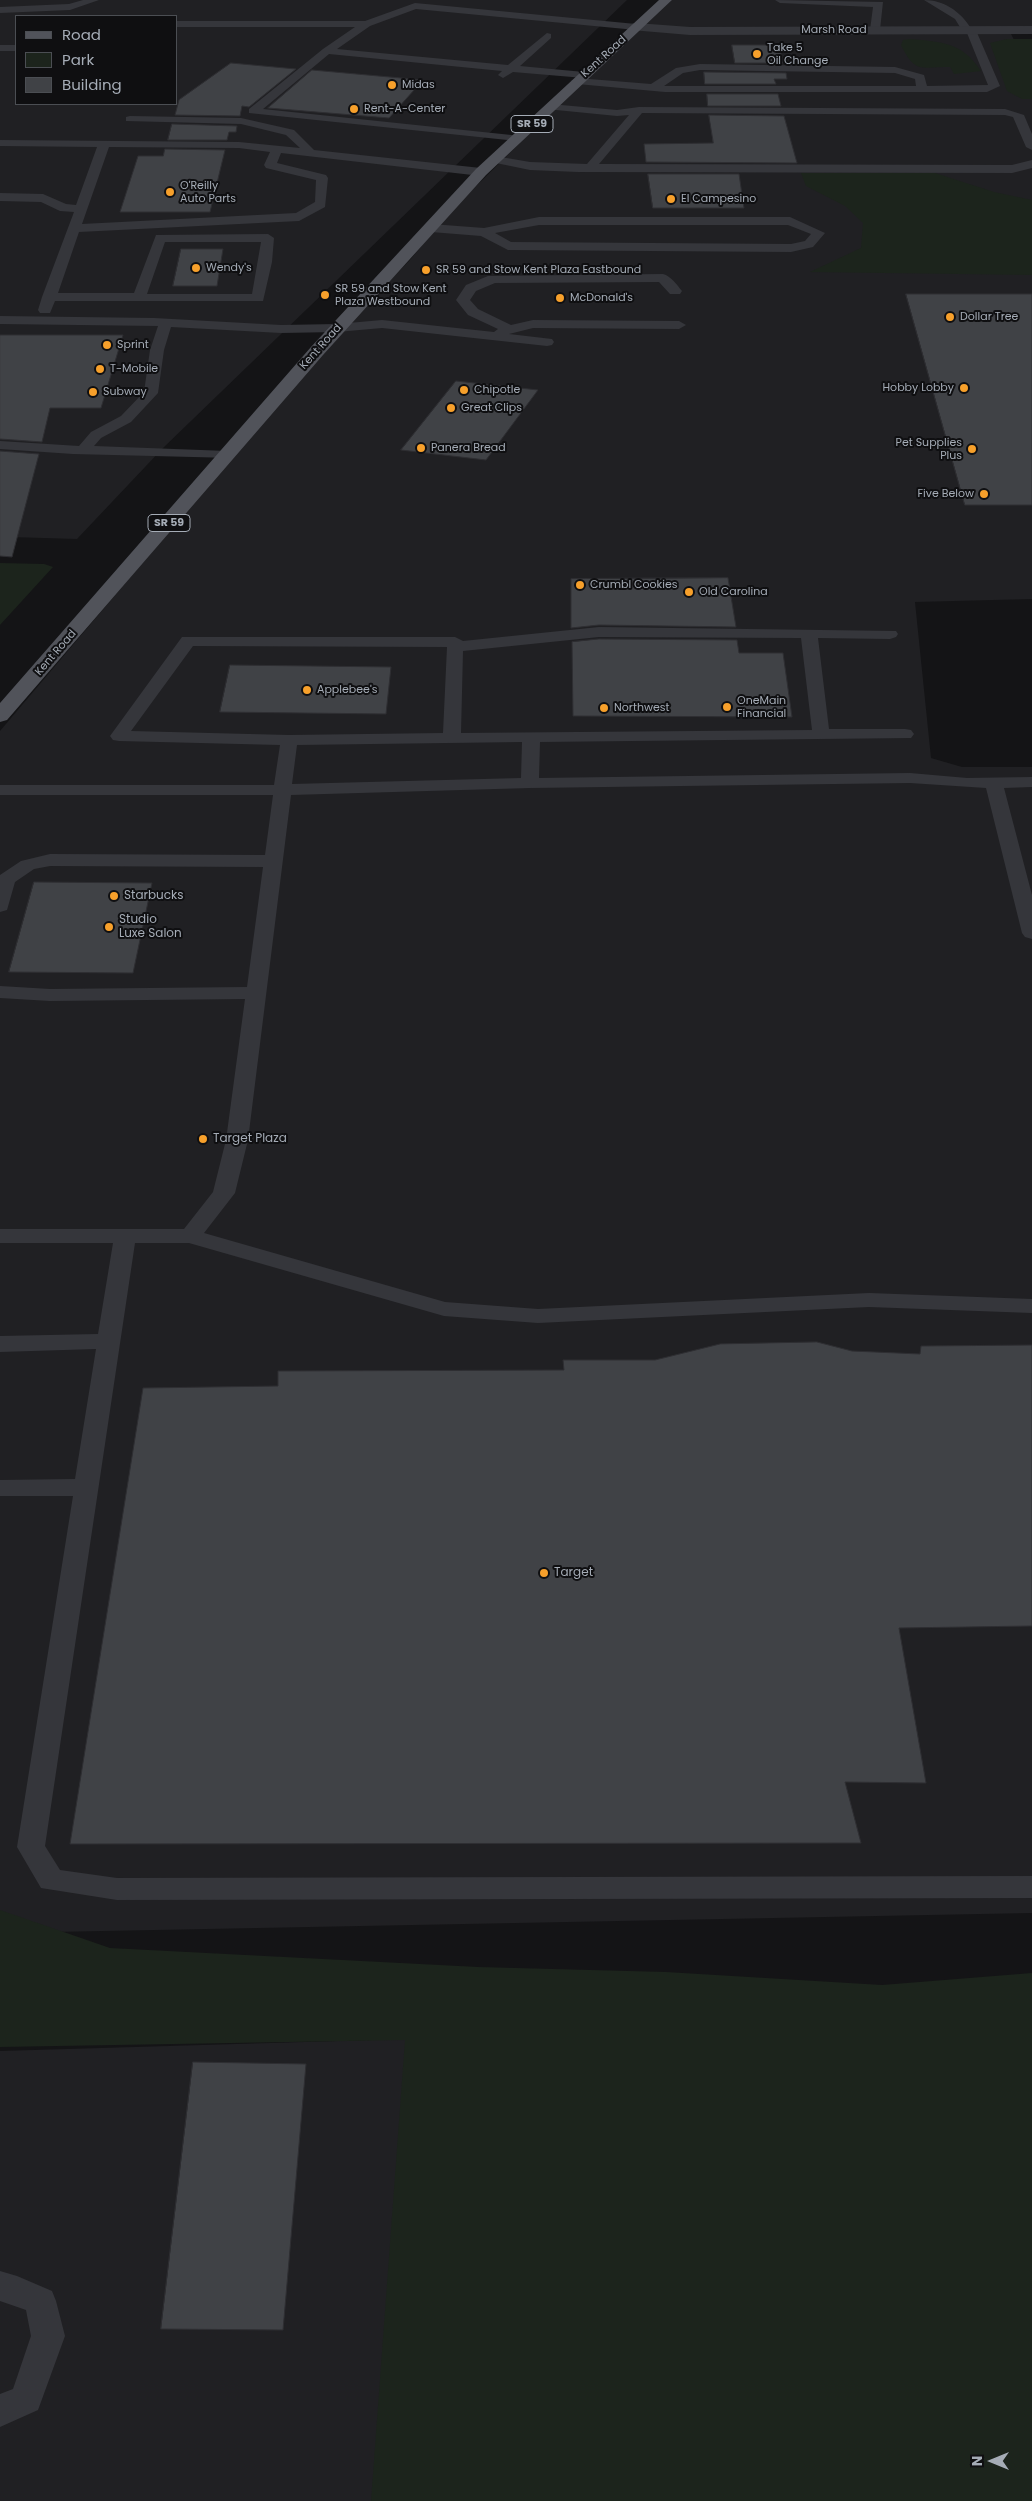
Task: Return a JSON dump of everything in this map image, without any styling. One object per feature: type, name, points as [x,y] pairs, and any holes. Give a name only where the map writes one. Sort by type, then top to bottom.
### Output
[{"type":"main road","name":"Kent Road","points":[[0,716],[337,328],[359,308],[482,172],[666,0]]},
{"type":"street","name":"Marsh Road","points":[[636,27],[690,31],[1032,30]]},
{"type":"lane","points":[[46,15],[94,0]]},
{"type":"lane","points":[[431,0],[366,24],[253,111],[517,138]]},
{"type":"lane","points":[[780,0],[879,4],[874,30]]},
{"type":"lane","points":[[928,0],[958,17],[969,30],[1000,99]]},
{"type":"lane","points":[[415,6],[636,27]]},
{"type":"lane","points":[[0,10],[70,8]]},
{"type":"lane","points":[[178,24],[366,24]]},
{"type":"lane","points":[[496,82],[547,36]]},
{"type":"lane","points":[[0,48],[15,48]]},
{"type":"lane","points":[[328,52],[511,68],[653,88],[987,89],[1018,115],[1032,147]]},
{"type":"lane","points":[[392,67],[402,58]]},
{"type":"lane","points":[[653,88],[680,70],[700,67],[895,70],[920,77],[922,89]]},
{"type":"lane","points":[[550,107],[617,113],[639,110],[1000,99]]},
{"type":"lane","points":[[121,144],[136,105]]},
{"type":"lane","points":[[590,168],[639,110]]},
{"type":"lane","points":[[130,118],[256,123],[290,132],[310,152]]},
{"type":"lane","points":[[0,143],[239,145],[482,172]]},
{"type":"lane","points":[[41,320],[104,144]]},
{"type":"lane","points":[[75,228],[299,217],[321,204],[322,178],[270,165],[277,149]]},
{"type":"lane","points":[[495,160],[530,166],[590,168],[1012,169],[1032,164]]},
{"type":"lane","points":[[0,198],[42,198],[64,208],[81,209]]},
{"type":"lane","points":[[431,228],[484,232],[539,221],[790,221],[819,233],[809,244],[791,248],[508,246],[484,232]]},
{"type":"lane","points":[[49,297],[258,298],[266,262],[268,238],[160,238],[140,296]]},
{"type":"lane","points":[[509,329],[473,312],[463,300],[472,288],[493,279],[663,278],[675,291]]},
{"type":"lane","points":[[0,320],[166,323],[281,329],[337,328],[382,324],[547,342],[467,345],[399,340]]},
{"type":"lane","points":[[84,450],[96,435],[126,419],[151,393],[157,350],[166,323]]},
{"type":"lane","points":[[494,336],[509,329],[533,324],[679,325]]},
{"type":"lane","points":[[337,328],[380,338]]},
{"type":"lane","points":[[0,445],[228,455]]},
{"type":"lane","points":[[455,647],[599,632],[890,634]]},
{"type":"lane","points":[[809,633],[821,734]]},
{"type":"lane","points":[[452,738],[455,642],[188,641],[119,736],[289,740],[905,734]]},
{"type":"lane","points":[[530,783],[531,737]]},
{"type":"lane","points":[[190,1236],[224,1193],[237,1140],[289,740]]},
{"type":"lane","points":[[0,790],[282,790],[530,783],[910,778],[967,783],[1032,782]]},
{"type":"lane","points":[[994,783],[1032,933]]},
{"type":"lane","points":[[0,906],[6,879],[28,865],[50,860],[273,861]]},
{"type":"lane","points":[[0,992],[50,995],[256,993]]},
{"type":"lane","points":[[0,1236],[190,1236],[444,1309],[538,1316],[870,1300],[1032,1306]]},
{"type":"lane","points":[[125,1236],[31,1847],[51,1880],[117,1889],[1032,1888]]},
{"type":"lane","points":[[0,1344],[109,1341]]},
{"type":"lane","points":[[0,1488],[86,1487]]},
{"type":"lane","points":[[0,2286],[5,2286],[40,2300],[48,2336],[26,2399],[0,2411]]},
{"type":"shaded area","points":[[0,0],[627,0],[163,448],[77,539],[0,535]]},
{"type":"shaded area","points":[[672,0],[1032,0],[1032,30],[689,29],[643,27]]},
{"type":"shaded area","points":[[638,29],[1010,32],[1032,75],[1032,599],[915,602],[931,758],[962,767],[1032,767],[1032,1913],[0,1933],[0,731],[327,345],[409,261],[452,210],[607,57]]},
{"type":"shaded area","points":[[405,2039],[1032,2501],[0,2501],[0,2051]]},
{"type":"green space","points":[[910,39],[942,43],[959,49],[974,61],[981,71],[954,74],[950,67],[925,68],[915,65],[910,61],[901,45],[903,40]]},
{"type":"green space","points":[[1007,39],[1032,39],[1032,99],[1022,99],[1007,91],[990,43]]},
{"type":"green space","points":[[801,173],[935,173],[994,192],[1032,200],[1032,275],[810,272],[861,248],[863,223],[845,206],[806,186]]},
{"type":"green space","points":[[0,563],[44,564],[53,567],[0,625]]},
{"type":"green space","points":[[0,1910],[110,1948],[478,1967],[666,1972],[882,1985],[1032,1973],[1032,2501],[371,2501],[405,2040],[0,2047]]},
{"type":"building","name":"Take 5 Oil Change","points":[[732,45],[779,45],[783,63],[735,63]]},
{"type":"building","points":[[231,63],[296,69],[249,107],[242,106],[240,116],[175,115],[179,100]]},
{"type":"building","points":[[312,70],[423,80],[389,118],[268,108]]},
{"type":"building","points":[[704,72],[786,73],[787,79],[774,79],[776,84],[705,84]]},
{"type":"building","points":[[707,94],[778,94],[781,106],[708,106]]},
{"type":"building","points":[[709,115],[784,116],[797,163],[646,162],[644,144],[713,143]]},
{"type":"building","points":[[172,124],[237,126],[236,132],[229,132],[227,140],[168,140]]},
{"type":"building","name":"O'Reilly Auto Parts","points":[[165,149],[225,150],[210,212],[120,212],[138,156],[163,156]]},
{"type":"building","points":[[648,174],[739,174],[744,208],[653,208]]},
{"type":"building","name":"Wendy's","points":[[181,249],[223,249],[217,286],[173,286]]},
{"type":"building","points":[[906,294],[1032,294],[1032,505],[965,505]]},
{"type":"building","points":[[0,335],[123,335],[101,408],[50,408],[42,442],[0,439]]},
{"type":"building","points":[[456,381],[538,390],[486,460],[401,450]]},
{"type":"building","points":[[0,451],[39,454],[12,557],[0,556]]},
{"type":"building","points":[[728,578],[736,627],[599,625],[571,628],[571,579]]},
{"type":"building","points":[[599,639],[737,640],[739,653],[783,653],[792,717],[573,716],[572,642]]},
{"type":"building","name":"Applebee's","points":[[230,665],[391,667],[386,714],[220,712]]},
{"type":"building","points":[[34,882],[152,883],[133,973],[9,972]]},
{"type":"building","points":[[817,1342],[852,1351],[920,1354],[921,1346],[1032,1345],[1032,1626],[899,1628],[926,1783],[845,1782],[861,1843],[70,1844],[143,1388],[278,1386],[278,1371],[564,1370],[563,1360],[655,1360],[720,1344]]},
{"type":"building","points":[[193,2062],[306,2064],[283,2330],[161,2329]]},
{"type":"place","name":"Take 5 Oil Change","points":[[757,54]]},
{"type":"place","name":"Midas","points":[[392,85]]},
{"type":"place","name":"Rent-A-Center","points":[[354,109]]},
{"type":"place","name":"O'Reilly Auto Parts","points":[[170,192]]},
{"type":"place","name":"El Campesino","points":[[671,199]]},
{"type":"place","name":"Wendy's","points":[[196,268]]},
{"type":"place","name":"SR 59 and Stow Kent Plaza Eastbound","points":[[426,270]]},
{"type":"place","name":"SR 59 and Stow Kent Plaza Westbound","points":[[325,295]]},
{"type":"place","name":"McDonald's","points":[[560,298]]},
{"type":"place","name":"Dollar Tree","points":[[950,317]]},
{"type":"place","name":"Sprint","points":[[107,345]]},
{"type":"place","name":"T-Mobile","points":[[100,369]]},
{"type":"place","name":"Hobby Lobby","points":[[964,388]]},
{"type":"place","name":"Chipotle","points":[[464,390]]},
{"type":"place","name":"Subway","points":[[93,392]]},
{"type":"place","name":"Great Clips","points":[[451,408]]},
{"type":"place","name":"Panera Bread","points":[[421,448]]},
{"type":"place","name":"Pet Supplies Plus","points":[[972,449]]},
{"type":"place","name":"Five Below","points":[[984,494]]},
{"type":"place","name":"Crumbl Cookies","points":[[580,585]]},
{"type":"place","name":"Old Carolina","points":[[689,592]]},
{"type":"place","name":"Applebee's","points":[[307,690]]},
{"type":"place","name":"OneMain Financial","points":[[727,707]]},
{"type":"place","name":"Northwest","points":[[604,708]]},
{"type":"place","name":"Starbucks","points":[[114,896]]},
{"type":"place","name":"Studio Luxe Salon","points":[[109,927]]},
{"type":"place","name":"Target Plaza","points":[[203,1139]]},
{"type":"place","name":"Target","points":[[544,1573]]}]
